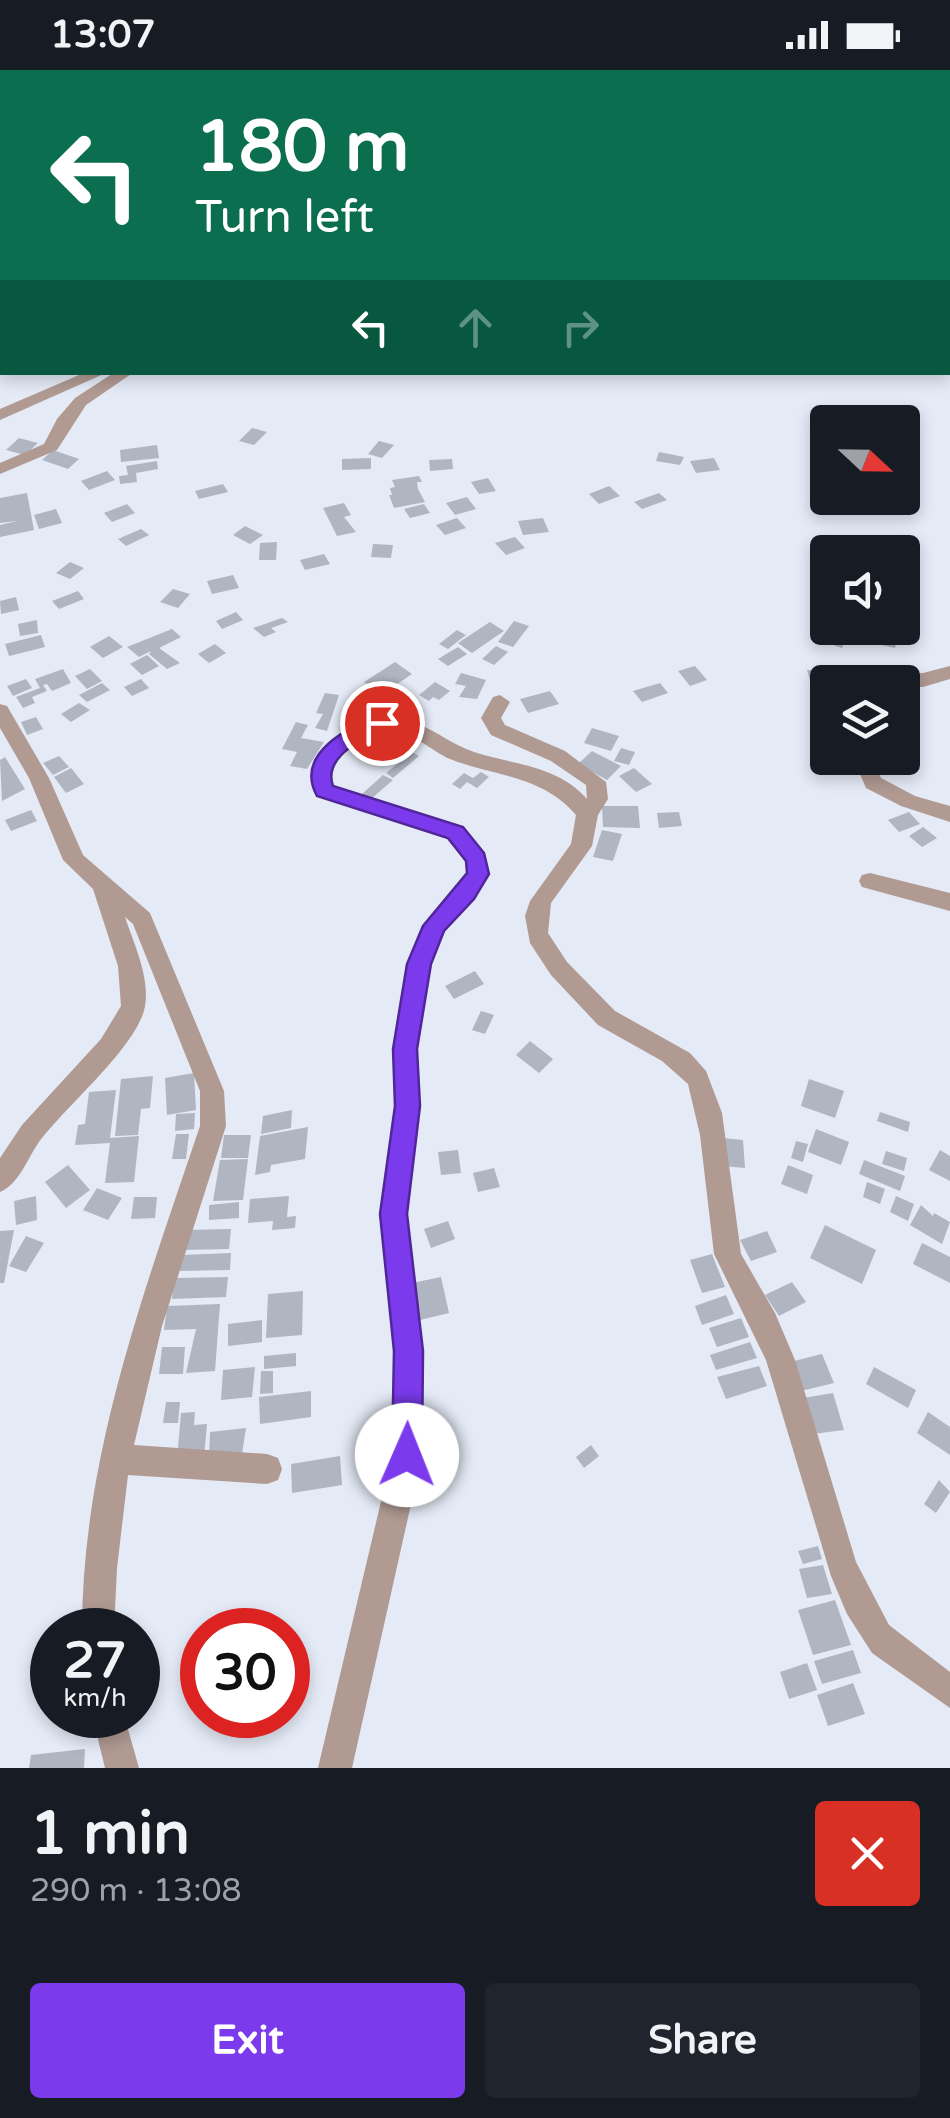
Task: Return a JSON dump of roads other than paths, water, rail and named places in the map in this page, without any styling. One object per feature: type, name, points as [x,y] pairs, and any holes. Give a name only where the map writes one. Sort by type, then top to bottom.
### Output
[{"type":"street","points":[[668,70],[689,70]]},
{"type":"street","points":[[0,416],[93,375]]},
{"type":"street","points":[[0,469],[50,447],[66,414],[84,396],[122,375]]},
{"type":"street","points":[[920,680],[950,672]]},
{"type":"street","points":[[500,702],[491,718],[498,730],[558,756],[596,782],[598,799],[587,813],[586,840],[536,914],[537,935],[548,953],[612,1024],[673,1055],[696,1076],[706,1103],[724,1240],[733,1274],[770,1336],[854,1600],[882,1641],[950,1692]]},
{"type":"street","points":[[0,711],[40,778],[74,860],[142,918],[212,1091],[213,1126],[141,1342],[114,1459],[97,1608]]},
{"type":"street","points":[[335,1768],[407,1455],[409,1351],[394,1214],[408,1106],[405,1049],[419,964],[434,926],[478,874],[476,859],[456,833],[336,797],[324,791],[319,779],[334,750],[359,730],[382,723],[399,725],[421,732],[463,757],[528,770],[550,780],[570,792],[587,813]]},
{"type":"street","points":[[871,775],[874,783],[908,801],[950,814]]},
{"type":"street","points":[[870,880],[950,902]]},
{"type":"street","points":[[0,1180],[31,1133],[110,1046],[132,1007],[130,966],[103,886]]},
{"type":"street","points":[[114,1459],[267,1468]]},
{"type":"street","points":[[114,1738],[122,1768]]}]
